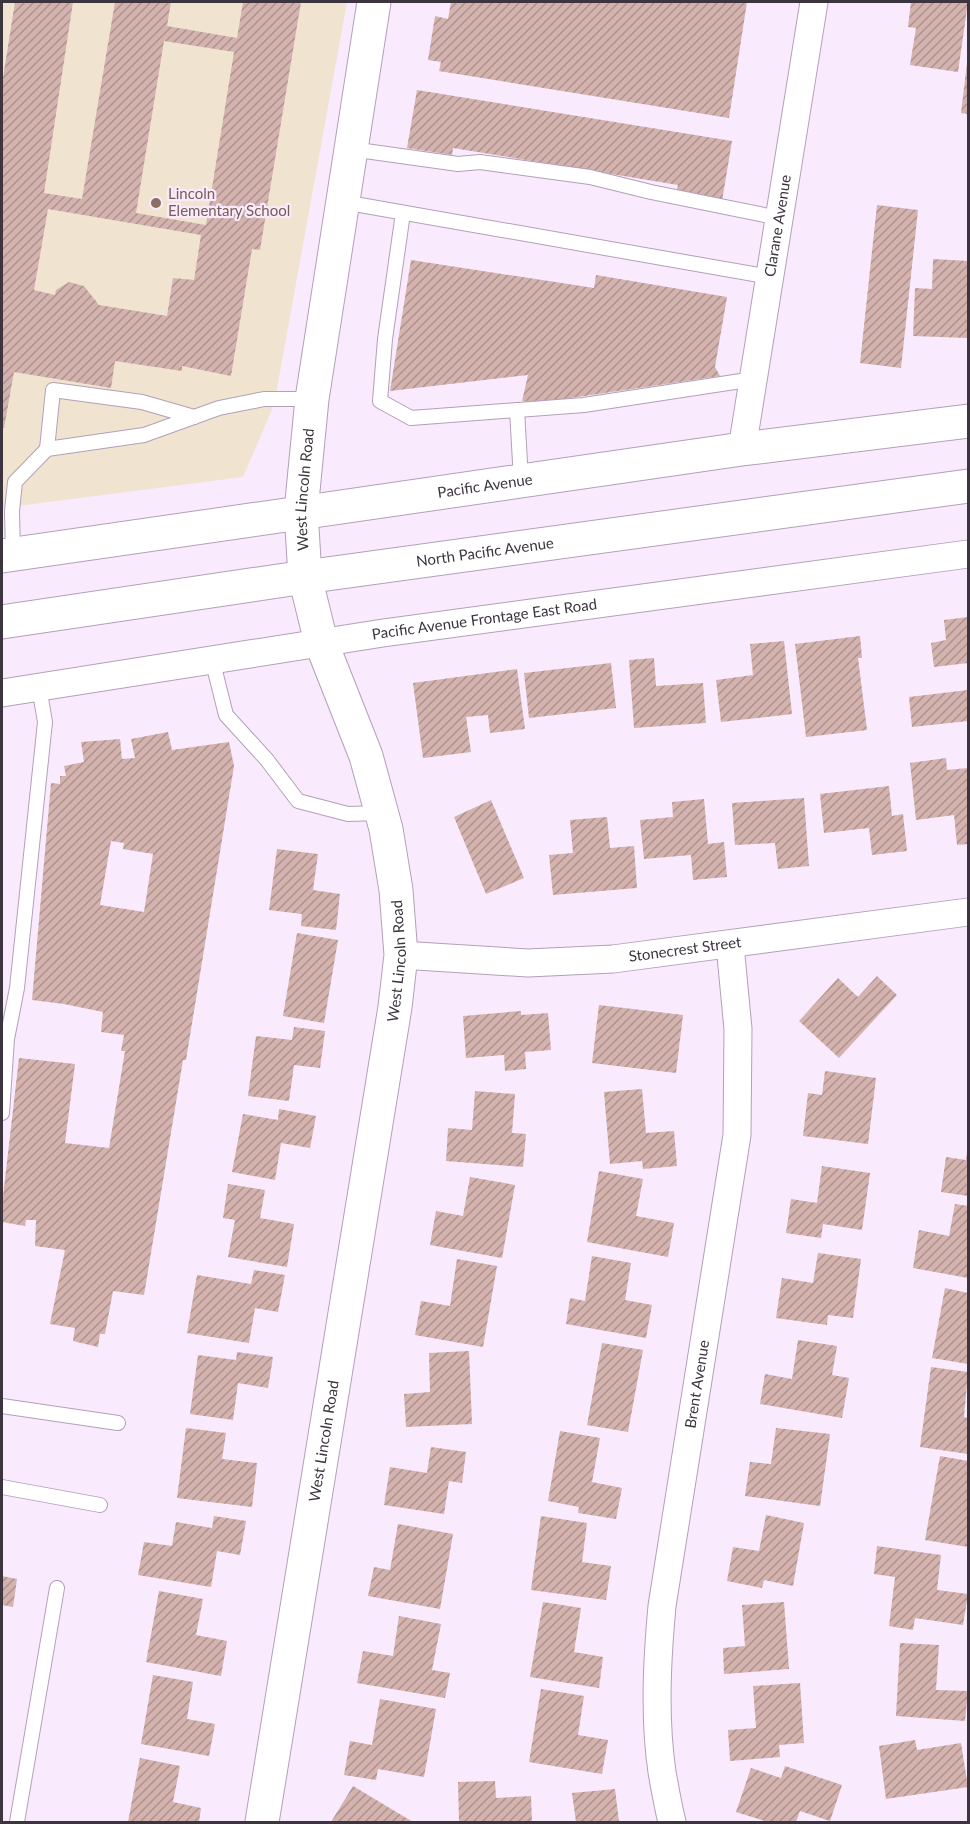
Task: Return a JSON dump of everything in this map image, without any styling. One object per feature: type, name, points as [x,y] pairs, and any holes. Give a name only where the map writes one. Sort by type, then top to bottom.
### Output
[{"type":"main road","name":"West Lincoln Road","points":[[262,1822],[389,1042],[401,955],[396,890],[381,813],[366,756],[321,642],[304,577],[301,511],[312,399],[374,2]]},
{"type":"main road","name":"Pacific Avenue","points":[[7,555],[742,449],[969,421]]},
{"type":"main road","name":"North Pacific Avenue","points":[[2,622],[304,577],[969,486]]},
{"type":"street","name":"Clarane Avenue","points":[[742,449],[814,2]]},
{"type":"street","name":"Pacific Avenue Frontage East Road","points":[[2,693],[321,642],[969,554]]},
{"type":"street","name":"Stonecrest Street","points":[[401,955],[528,963],[613,959],[969,912]]},
{"type":"street","name":"Brent Avenue","points":[[672,1822],[662,1771],[657,1716],[657,1661],[662,1606],[737,1135],[738,1029],[730,945]]},
{"type":"lane","points":[[351,150],[458,164],[480,162],[590,177],[779,218]]},
{"type":"lane","points":[[343,202],[770,277]]},
{"type":"lane","points":[[403,213],[385,339],[380,402],[411,418],[584,405],[754,379]]},
{"type":"lane","points":[[47,449],[53,390],[142,402],[194,417]]},
{"type":"lane","points":[[7,555],[15,482],[47,449],[144,435],[219,408],[264,399],[312,399]]},
{"type":"lane","points":[[517,410],[521,480]]},
{"type":"lane","points":[[212,659],[226,715],[267,760],[298,801],[348,814],[381,813]]},
{"type":"lane","points":[[2,1113],[6,1039],[17,988],[45,722],[39,687]]},
{"type":"lane","points":[[2,1406],[118,1423]]},
{"type":"lane","points":[[2,1487],[100,1505]]},
{"type":"lane","points":[[17,1822],[57,1588]]},
{"type":"shaded area","name":"Lincoln Elementary School","points":[[2,2],[347,2],[274,405],[243,477],[2,508]]},
{"type":"building","points":[[15,2],[73,2],[44,193],[82,199],[115,2],[171,2],[167,26],[237,38],[243,2],[301,2],[260,250],[252,249],[231,376],[182,366],[182,371],[115,361],[111,388],[14,372],[4,428],[2,428],[2,84]],"holes":[[[164,41],[234,52],[206,225],[136,213]],[[48,209],[201,235],[194,280],[173,278],[167,316],[99,305],[84,286],[69,282],[56,290],[55,295],[34,290]]]},
{"type":"building","points":[[451,2],[747,2],[729,118],[439,71],[441,62],[428,60],[435,16],[448,19]]},
{"type":"building","points":[[911,2],[968,2],[958,72],[910,65],[916,28],[908,27]]},
{"type":"building","points":[[968,63],[968,114],[961,113]]},
{"type":"building","points":[[417,90],[732,141],[722,201],[676,194],[678,185],[453,148],[452,155],[407,148]]},
{"type":"building","points":[[877,205],[918,210],[901,368],[860,363]]},
{"type":"building","points":[[933,259],[968,261],[968,338],[913,336],[915,288],[932,289]]},
{"type":"building","points":[[411,260],[594,288],[596,275],[727,297],[715,367],[720,376],[537,403],[522,401],[528,375],[390,391]]},
{"type":"building","points":[[968,617],[968,663],[934,667],[931,643],[946,640],[944,620]]},
{"type":"building","points":[[860,636],[862,658],[858,658],[867,730],[806,737],[795,644]]},
{"type":"building","points":[[784,641],[792,714],[721,722],[716,680],[753,675],[750,644]]},
{"type":"building","points":[[654,658],[656,686],[703,683],[706,723],[634,728],[629,660]]},
{"type":"building","points":[[611,663],[616,708],[529,718],[524,673]]},
{"type":"building","points":[[517,669],[525,729],[490,733],[488,715],[466,717],[471,752],[423,758],[413,683]]},
{"type":"building","points":[[968,690],[968,721],[912,727],[909,697]]},
{"type":"building","points":[[168,732],[172,750],[229,742],[234,766],[186,1060],[183,1060],[144,1295],[113,1291],[105,1334],[100,1334],[98,1347],[73,1341],[75,1328],[50,1324],[65,1250],[35,1246],[36,1220],[26,1220],[25,1226],[2,1222],[2,1205],[19,1058],[75,1064],[65,1143],[109,1148],[125,1051],[121,1051],[124,1035],[101,1032],[103,1012],[32,1000],[51,783],[60,784],[60,776],[66,776],[64,766],[84,762],[81,742],[120,739],[122,759],[135,758],[131,739]],"holes":[[[111,841],[124,843],[123,849],[153,854],[144,912],[100,905]]]},
{"type":"building","points":[[946,758],[947,770],[968,768],[968,844],[957,845],[954,815],[916,820],[910,763]]},
{"type":"building","points":[[889,786],[892,816],[903,814],[907,851],[872,855],[869,828],[824,833],[820,794]]},
{"type":"building","points":[[804,798],[809,866],[778,869],[775,843],[735,845],[732,803]]},
{"type":"building","points":[[704,799],[708,844],[724,842],[727,877],[693,880],[691,855],[644,859],[640,820],[673,817],[672,802]]},
{"type":"building","points":[[491,800],[524,878],[486,894],[454,817]]},
{"type":"building","points":[[607,817],[610,848],[634,846],[637,888],[553,895],[549,855],[573,853],[570,820]]},
{"type":"building","points":[[277,849],[318,854],[313,890],[340,894],[336,930],[301,926],[302,914],[269,910]]},
{"type":"building","points":[[297,933],[338,940],[324,1023],[283,1016]]},
{"type":"building","points":[[877,976],[897,995],[839,1058],[799,1021],[838,978],[858,997]]},
{"type":"building","points":[[599,1005],[683,1015],[676,1073],[592,1063]]},
{"type":"building","points":[[521,1011],[521,1015],[548,1013],[551,1050],[525,1052],[526,1069],[505,1071],[504,1055],[466,1058],[463,1016]]},
{"type":"building","points":[[294,1027],[325,1031],[320,1068],[294,1065],[289,1101],[248,1096],[256,1036],[292,1040]]},
{"type":"building","points":[[825,1071],[876,1078],[868,1144],[803,1136],[808,1093],[822,1095]]},
{"type":"building","points":[[642,1089],[646,1133],[674,1131],[677,1166],[643,1169],[642,1161],[610,1164],[604,1092]]},
{"type":"building","points":[[475,1091],[515,1094],[512,1133],[526,1134],[523,1167],[446,1161],[448,1128],[472,1130]]},
{"type":"building","points":[[279,1109],[316,1116],[310,1148],[281,1143],[275,1180],[232,1172],[243,1114],[278,1120]]},
{"type":"building","points":[[967,1152],[968,1196],[941,1192],[946,1157],[966,1160]]},
{"type":"building","points":[[822,1166],[870,1173],[862,1230],[823,1224],[821,1238],[786,1233],[791,1199],[817,1203]]},
{"type":"building","points":[[599,1171],[643,1179],[636,1216],[674,1223],[668,1257],[587,1242]]},
{"type":"building","points":[[470,1177],[515,1185],[502,1258],[430,1245],[436,1211],[463,1216]]},
{"type":"building","points":[[228,1184],[265,1190],[260,1218],[294,1224],[287,1267],[228,1257],[235,1220],[223,1218]]},
{"type":"building","points":[[955,1204],[968,1206],[968,1278],[913,1268],[919,1230],[949,1236]]},
{"type":"building","points":[[818,1253],[861,1259],[853,1318],[828,1315],[827,1325],[776,1318],[782,1278],[813,1283]]},
{"type":"building","points":[[592,1256],[631,1263],[625,1300],[652,1305],[646,1338],[566,1324],[570,1298],[585,1301]]},
{"type":"building","points":[[457,1259],[497,1266],[483,1347],[415,1335],[421,1301],[450,1306]]},
{"type":"building","points":[[254,1270],[285,1275],[278,1312],[255,1308],[249,1343],[187,1333],[197,1275],[251,1284]]},
{"type":"building","points":[[945,1288],[968,1293],[968,1364],[932,1358]]},
{"type":"building","points":[[798,1340],[837,1346],[832,1375],[849,1378],[842,1418],[760,1404],[765,1374],[792,1379]]},
{"type":"building","points":[[602,1343],[643,1350],[628,1432],[587,1425]]},
{"type":"building","points":[[469,1351],[472,1424],[406,1427],[404,1394],[430,1392],[429,1353]]},
{"type":"building","points":[[237,1352],[273,1357],[268,1388],[238,1383],[233,1420],[190,1414],[198,1355],[236,1360]]},
{"type":"building","points":[[931,1367],[968,1372],[964,1417],[968,1418],[968,1454],[920,1447]]},
{"type":"building","points":[[186,1428],[226,1433],[222,1459],[257,1463],[252,1507],[177,1498]]},
{"type":"building","points":[[776,1428],[830,1434],[820,1506],[745,1496],[750,1462],[771,1464]]},
{"type":"building","points":[[560,1431],[600,1438],[592,1482],[622,1488],[616,1519],[578,1513],[579,1507],[548,1501]]},
{"type":"building","points":[[431,1447],[466,1452],[462,1483],[449,1481],[444,1514],[384,1505],[390,1467],[427,1473]]},
{"type":"building","points":[[940,1456],[968,1461],[968,1547],[925,1540]]},
{"type":"building","points":[[766,1515],[804,1523],[793,1586],[764,1580],[762,1588],[727,1581],[733,1547],[759,1551]]},
{"type":"building","points":[[214,1516],[246,1521],[240,1555],[217,1551],[211,1587],[138,1575],[144,1542],[172,1546],[176,1522],[212,1528]]},
{"type":"building","points":[[541,1516],[587,1523],[582,1562],[611,1566],[606,1600],[531,1590]]},
{"type":"building","points":[[398,1524],[453,1534],[440,1609],[368,1596],[374,1567],[390,1570]]},
{"type":"building","points":[[877,1546],[941,1555],[937,1590],[968,1594],[963,1625],[915,1618],[913,1630],[889,1626],[895,1577],[874,1574]]},
{"type":"building","points":[[2,1576],[17,1579],[13,1607],[2,1605]]},
{"type":"building","points":[[159,1591],[203,1599],[196,1635],[227,1641],[221,1676],[146,1662]]},
{"type":"building","points":[[543,1602],[581,1608],[574,1652],[603,1657],[599,1688],[530,1677]]},
{"type":"building","points":[[784,1602],[789,1669],[724,1674],[723,1648],[745,1646],[742,1605]]},
{"type":"building","points":[[399,1616],[441,1624],[432,1670],[450,1673],[445,1698],[357,1683],[363,1651],[393,1656]]},
{"type":"building","points":[[900,1643],[939,1645],[936,1690],[968,1691],[965,1721],[896,1716]]},
{"type":"building","points":[[153,1675],[193,1682],[187,1719],[215,1724],[209,1756],[141,1744]]},
{"type":"building","points":[[800,1683],[804,1743],[779,1745],[780,1757],[730,1761],[728,1730],[756,1728],[753,1686]]},
{"type":"building","points":[[541,1689],[584,1696],[578,1735],[608,1740],[602,1774],[529,1762]]},
{"type":"building","points":[[380,1699],[436,1709],[424,1777],[378,1769],[376,1780],[344,1775],[350,1741],[372,1745]]},
{"type":"building","points":[[915,1740],[917,1750],[961,1743],[968,1787],[886,1799],[879,1746]]},
{"type":"building","points":[[140,1758],[180,1766],[173,1802],[201,1808],[199,1822],[128,1822]]},
{"type":"building","points":[[785,1766],[842,1785],[830,1821],[800,1811],[796,1822],[768,1822],[736,1812],[751,1768],[781,1778]]},
{"type":"building","points":[[495,1781],[496,1798],[531,1796],[532,1822],[459,1822],[458,1782]]},
{"type":"building","points":[[353,1786],[413,1822],[331,1822]]},
{"type":"building","points":[[615,1789],[619,1822],[576,1822],[572,1793]]},
{"type":"place","name":"Lincoln Elementary School","points":[[156,203]]}]
